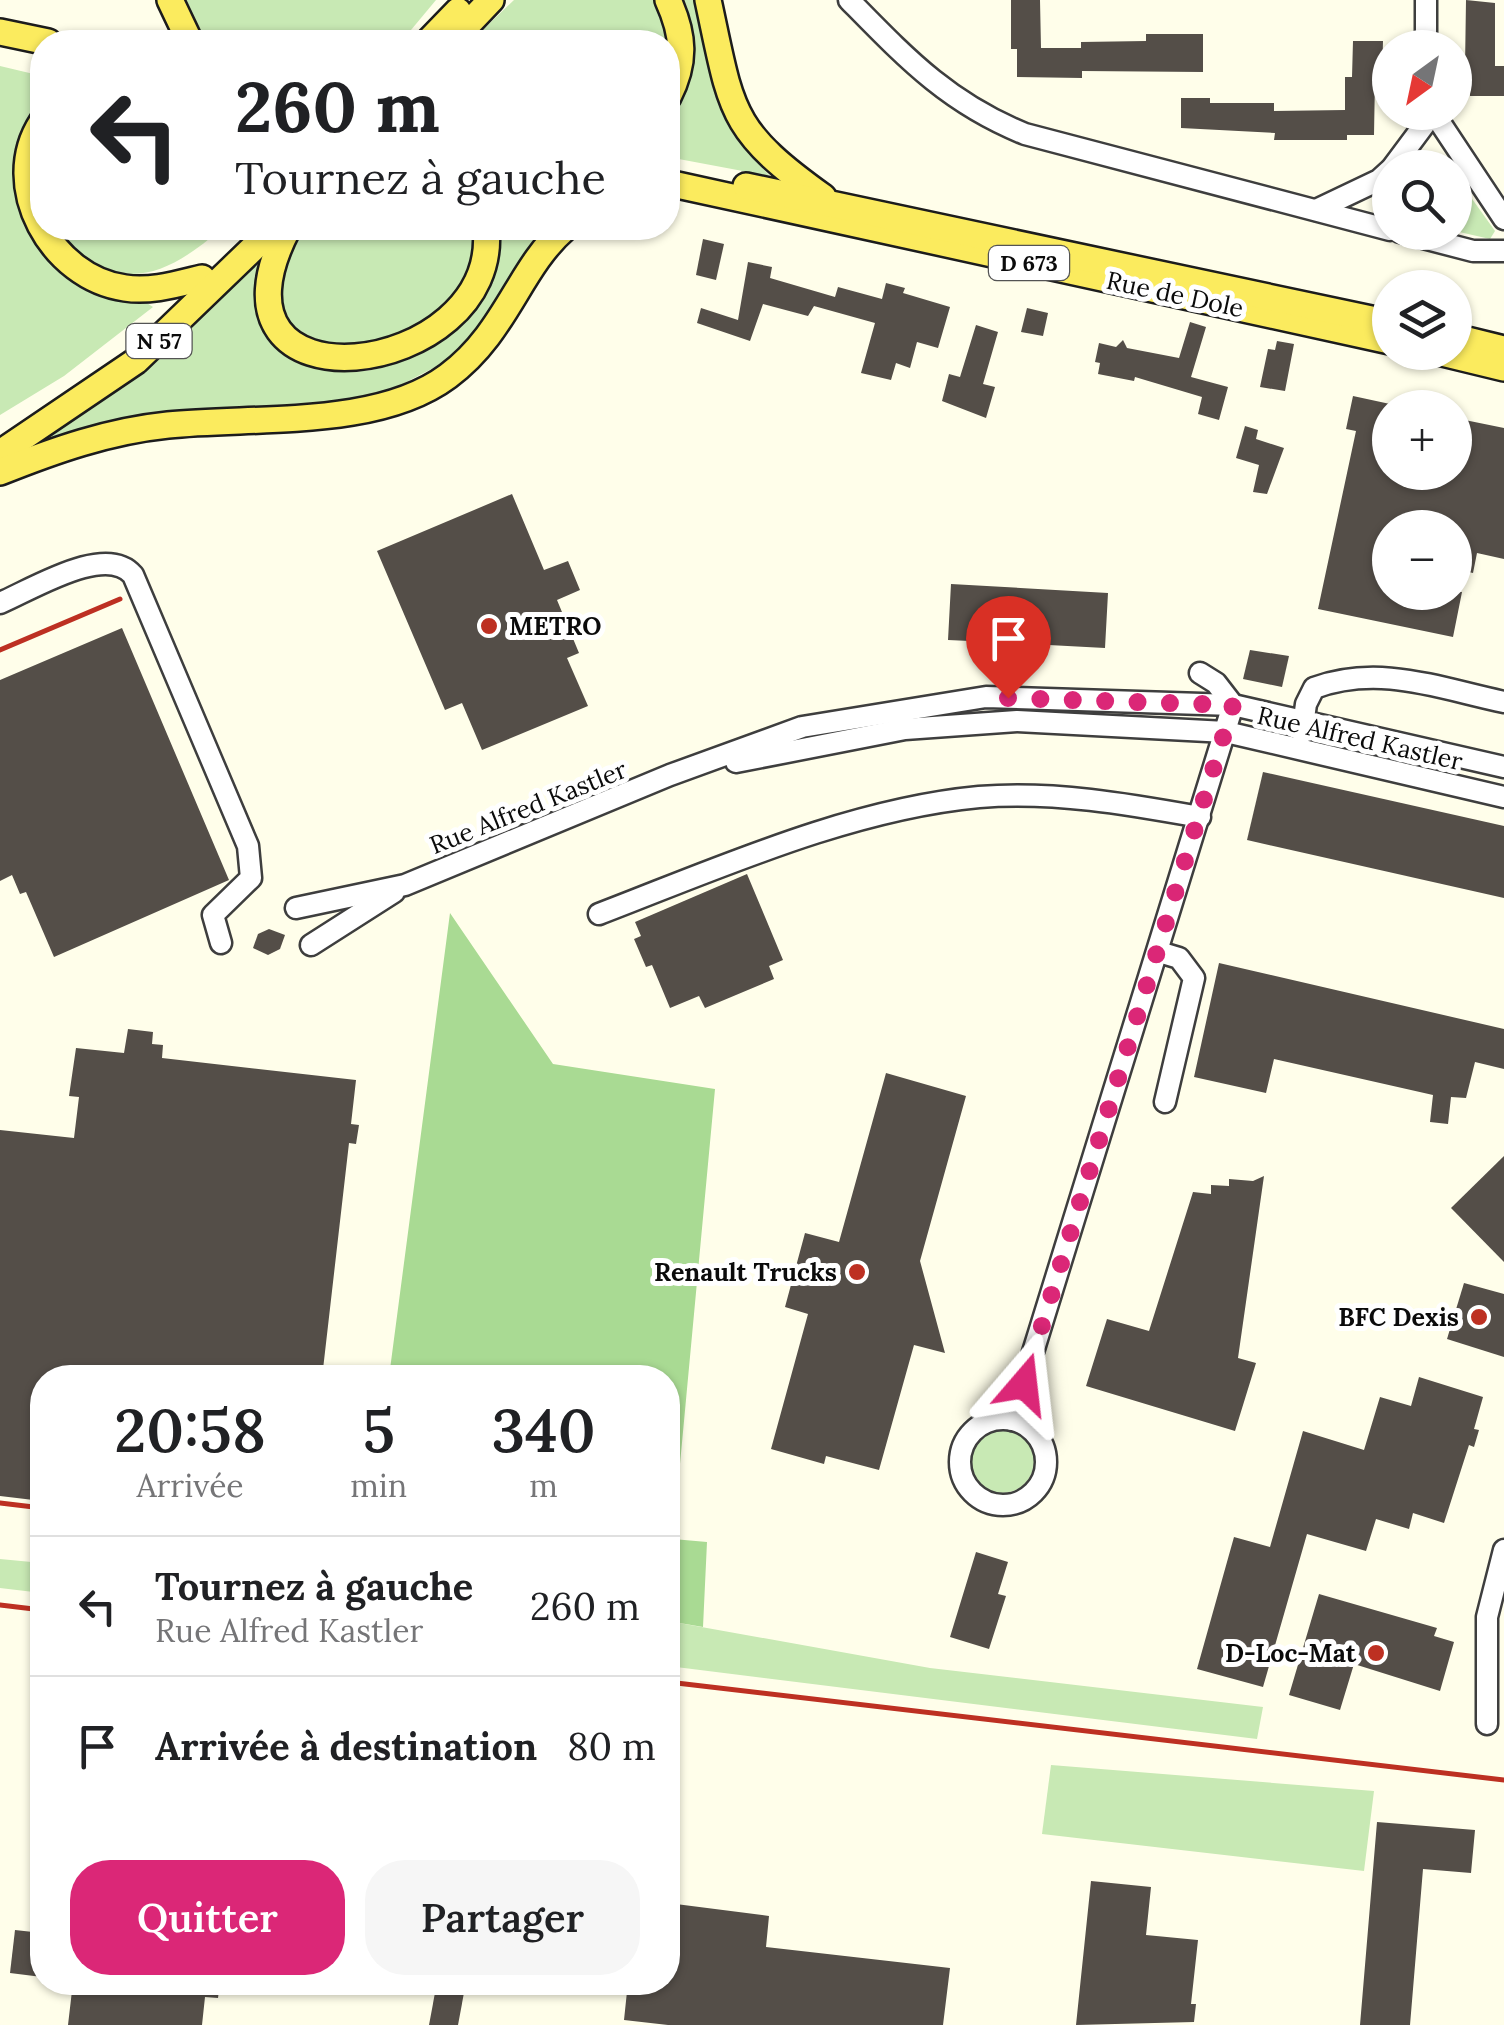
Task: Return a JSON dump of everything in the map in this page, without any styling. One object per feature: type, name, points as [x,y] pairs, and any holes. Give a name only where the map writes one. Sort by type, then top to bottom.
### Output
[{"type":"main road","points":[[170,0],[184,30]]},
{"type":"main road","points":[[668,0],[678,30]]},
{"type":"main road","points":[[708,0],[738,118],[767,156],[832,203]]},
{"type":"main road","points":[[445,30],[484,3]]},
{"type":"main road","points":[[461,30],[484,3]]},
{"type":"main road","points":[[0,32],[30,38]]},
{"type":"main road","points":[[0,48],[30,54]]},
{"type":"main road","points":[[30,148],[30,197]]},
{"type":"main road","name":"Rue de Dole","points":[[680,171],[1372,319]]},
{"type":"main road","name":"Rue de Dole","points":[[680,186],[1372,338]]},
{"type":"main road","points":[[680,195],[758,206]]},
{"type":"main road","points":[[49,240],[94,277],[126,288],[202,278]]},
{"type":"main road","name":"N 57","points":[[0,434],[94,373],[240,240]]},
{"type":"main road","name":"N 57","points":[[0,453],[136,361],[262,240]]},
{"type":"main road","points":[[282,240],[267,291],[279,327],[303,349],[350,360],[403,347],[451,312],[482,267],[485,240]]},
{"type":"main road","points":[[0,472],[51,452],[132,430],[399,403],[446,378],[480,349],[556,240]]},
{"type":"main road","points":[[1472,351],[1503,354]]},
{"type":"street","points":[[849,0],[938,89],[993,121],[1025,134],[1372,225]]},
{"type":"street","points":[[1426,0],[1426,30]]},
{"type":"street","points":[[1444,130],[1504,220]]},
{"type":"street","points":[[1316,210],[1372,183]]},
{"type":"street","points":[[1466,250],[1504,251]]},
{"type":"street","points":[[1472,361],[1504,376]]},
{"type":"street","points":[[0,602],[104,561],[126,567],[134,575],[248,846],[251,878],[213,916],[222,943]]},
{"type":"street","points":[[1012,1420],[1233,705],[1216,683],[1200,673]]},
{"type":"street","points":[[1303,750],[1302,722],[1314,688],[1346,676],[1374,674],[1504,702]]},
{"type":"street","name":"Rue Alfred Kastler","points":[[296,908],[405,884],[670,775],[839,718],[986,698],[1233,705],[1504,768]]},
{"type":"street","name":"Rue Alfred Kastler","points":[[670,775],[905,728],[1017,721],[1226,732],[1504,797]]},
{"type":"street","points":[[599,914],[762,850],[920,808],[979,797],[1082,797],[1200,817]]},
{"type":"street","name":"Rue Alfred Kastler","points":[[311,945],[405,884]]},
{"type":"street","points":[[1159,952],[1179,958],[1194,978],[1166,1102]]},
{"type":"street","points":[[1012,1420],[1033,1432],[1041,1442],[1046,1468],[1034,1492],[1022,1501],[992,1504],[968,1488],[960,1460],[964,1445],[984,1424],[1012,1420]]},
{"type":"street","points":[[1487,1724],[1487,1617],[1504,1550]]},
{"type":"green space","points":[[185,0],[436,0],[411,30],[199,30]]},
{"type":"green space","points":[[514,0],[654,0],[669,30],[483,30]]},
{"type":"green space","points":[[679,0],[696,0],[719,95],[739,137],[770,176],[680,159]]},
{"type":"green space","points":[[0,66],[30,73],[30,240],[49,240],[153,307],[64,376],[0,415]]},
{"type":"green space","points":[[1472,199],[1495,231],[1490,239],[1472,235]]},
{"type":"green space","points":[[67,240],[207,240],[179,260],[138,274],[98,265]]},
{"type":"green space","points":[[293,240],[475,240],[463,285],[434,316],[374,345],[333,349],[307,340],[284,308],[279,281],[281,262]]},
{"type":"green space","points":[[489,240],[547,240],[465,343],[441,364],[389,391],[348,400],[196,411],[49,442],[46,434],[157,355],[255,265],[259,266],[260,302],[271,331],[291,352],[317,366],[347,371],[378,369],[409,357],[436,337]]},
{"type":"green space","points":[[450,913],[553,1064],[715,1089],[680,1464],[680,1365],[391,1365]]},
{"type":"green space","points":[[1002,1429],[1024,1439],[1034,1461],[1024,1483],[1002,1493],[980,1483],[970,1461],[980,1439]]},
{"type":"green space","points":[[680,1540],[707,1542],[703,1627],[680,1623]]},
{"type":"green space","points":[[0,1559],[30,1562],[30,1592],[0,1588]]},
{"type":"green space","points":[[680,1623],[930,1668],[1263,1707],[1257,1739],[680,1667]]},
{"type":"green space","points":[[1051,1765],[1374,1791],[1364,1871],[1042,1834]]},
{"type":"building","points":[[1011,0],[1040,0],[1041,48],[1081,48],[1081,42],[1146,41],[1146,34],[1203,34],[1203,72],[1082,71],[1082,78],[1017,77],[1017,49],[1011,49]]},
{"type":"building","points":[[1466,0],[1495,3],[1495,66],[1504,66],[1504,96],[1472,96],[1472,30],[1466,30]]},
{"type":"building","points":[[1353,41],[1372,41],[1374,135],[1347,135],[1347,140],[1274,140],[1275,133],[1181,128],[1181,98],[1210,98],[1210,103],[1274,103],[1274,111],[1345,110],[1345,77],[1352,77]]},
{"type":"building","points":[[703,239],[724,244],[716,280],[696,275]]},
{"type":"building","points":[[748,262],[772,267],[770,278],[835,297],[838,287],[882,299],[886,283],[905,288],[903,293],[950,307],[938,348],[917,342],[910,368],[896,363],[891,380],[861,373],[875,323],[814,306],[808,316],[763,304],[750,341],[697,323],[701,308],[738,320]]},
{"type":"building","points":[[1027,308],[1048,313],[1043,336],[1021,332]]},
{"type":"building","points":[[1190,322],[1206,327],[1191,377],[1228,387],[1219,420],[1198,414],[1202,397],[1135,377],[1134,381],[1098,374],[1100,363],[1095,362],[1099,343],[1116,347],[1123,340],[1127,348],[1179,358]]},
{"type":"building","points":[[976,325],[998,332],[983,384],[995,387],[986,418],[942,401],[949,374],[960,377]]},
{"type":"building","points":[[1277,341],[1294,344],[1285,391],[1260,387],[1268,349],[1275,350]]},
{"type":"building","points":[[1353,396],[1372,400],[1372,490],[1472,490],[1472,421],[1504,428],[1504,559],[1477,553],[1472,573],[1472,510],[1372,510],[1372,610],[1458,610],[1453,637],[1318,609],[1356,431],[1346,429]]},
{"type":"building","points":[[1245,426],[1258,430],[1256,439],[1284,448],[1267,494],[1253,492],[1259,465],[1236,458]]},
{"type":"building","name":"METRO","points":[[512,494],[544,570],[568,561],[580,590],[557,600],[579,653],[567,658],[588,706],[482,750],[462,703],[445,710],[377,551]]},
{"type":"building","points":[[951,584],[1108,593],[1105,648],[1013,643],[1012,649],[992,648],[992,642],[948,640]]},
{"type":"building","points":[[122,628],[229,880],[54,957],[26,892],[20,894],[12,875],[0,881],[0,680]]},
{"type":"building","points":[[1250,650],[1289,656],[1282,687],[1243,679]]},
{"type":"building","points":[[1263,772],[1504,826],[1504,898],[1247,840]]},
{"type":"building","points":[[747,874],[783,960],[769,966],[774,979],[705,1008],[699,996],[670,1008],[652,965],[646,967],[634,939],[641,936],[635,922]]},
{"type":"building","points":[[269,929],[285,935],[280,949],[268,955],[253,948],[258,934]]},
{"type":"building","points":[[1219,963],[1504,1029],[1504,1069],[1475,1062],[1466,1098],[1451,1097],[1448,1124],[1430,1122],[1433,1095],[1274,1059],[1266,1093],[1194,1077]]},
{"type":"building","points":[[128,1029],[153,1032],[152,1044],[163,1045],[162,1058],[356,1080],[351,1124],[359,1125],[356,1144],[349,1143],[323,1365],[30,1365],[30,1500],[0,1496],[0,1130],[74,1138],[79,1097],[69,1096],[76,1048],[124,1053]]},
{"type":"building","name":"Renault Trucks","points":[[886,1073],[966,1096],[920,1261],[945,1353],[914,1345],[879,1470],[826,1456],[824,1464],[771,1449],[808,1314],[785,1307],[805,1233],[839,1242]]},
{"type":"building","points":[[1504,1156],[1504,1262],[1451,1208]]},
{"type":"building","points":[[1264,1176],[1238,1358],[1256,1363],[1235,1431],[1086,1386],[1107,1319],[1149,1331],[1193,1192],[1211,1194],[1211,1185],[1229,1186],[1229,1179],[1253,1181]]},
{"type":"building","name":"BFC Dexis","points":[[1464,1283],[1504,1294],[1504,1357],[1447,1339]]},
{"type":"building","points":[[1419,1377],[1483,1397],[1474,1429],[1479,1430],[1474,1447],[1469,1445],[1444,1523],[1413,1513],[1409,1529],[1376,1519],[1366,1551],[1307,1534],[1263,1687],[1197,1669],[1234,1537],[1270,1547],[1303,1431],[1364,1450],[1380,1397],[1411,1406]]},
{"type":"building","points":[[976,1552],[1008,1562],[998,1594],[1006,1596],[989,1649],[950,1637]]},
{"type":"building","name":"D-Loc-Mat","points":[[1319,1594],[1437,1628],[1434,1636],[1454,1642],[1440,1691],[1354,1664],[1340,1710],[1289,1695]]},
{"type":"building","points":[[1377,1822],[1475,1830],[1471,1873],[1423,1869],[1410,2025],[1360,2025]]},
{"type":"building","points":[[1091,1881],[1151,1887],[1146,1935],[1198,1940],[1191,2004],[1196,2004],[1194,2022],[1076,2025]]},
{"type":"building","points":[[680,1905],[769,1916],[766,1947],[950,1968],[943,2025],[668,2025],[624,2020],[627,1995],[680,1995]]},
{"type":"building","points":[[15,1930],[30,1932],[30,1976],[10,1973]]},
{"type":"building","points":[[71,1995],[218,1995],[205,1997],[202,2025],[68,2025]]},
{"type":"building","points":[[435,1995],[464,1995],[458,2025],[429,2025]]},
{"type":"railway","points":[[0,650],[120,599]]},
{"type":"railway","points":[[0,1503],[30,1507]]},
{"type":"railway","points":[[0,1605],[30,1609]]},
{"type":"railway","points":[[680,1683],[1504,1780]]},
{"type":"place","name":"METRO","points":[[489,626]]},
{"type":"place","name":"Renault Trucks","points":[[857,1272]]},
{"type":"place","name":"BFC Dexis","points":[[1479,1317]]},
{"type":"place","name":"D-Loc-Mat","points":[[1376,1653]]},
{"type":"route","points":[[1008,698],[1233,705],[1024,1384]]}]
